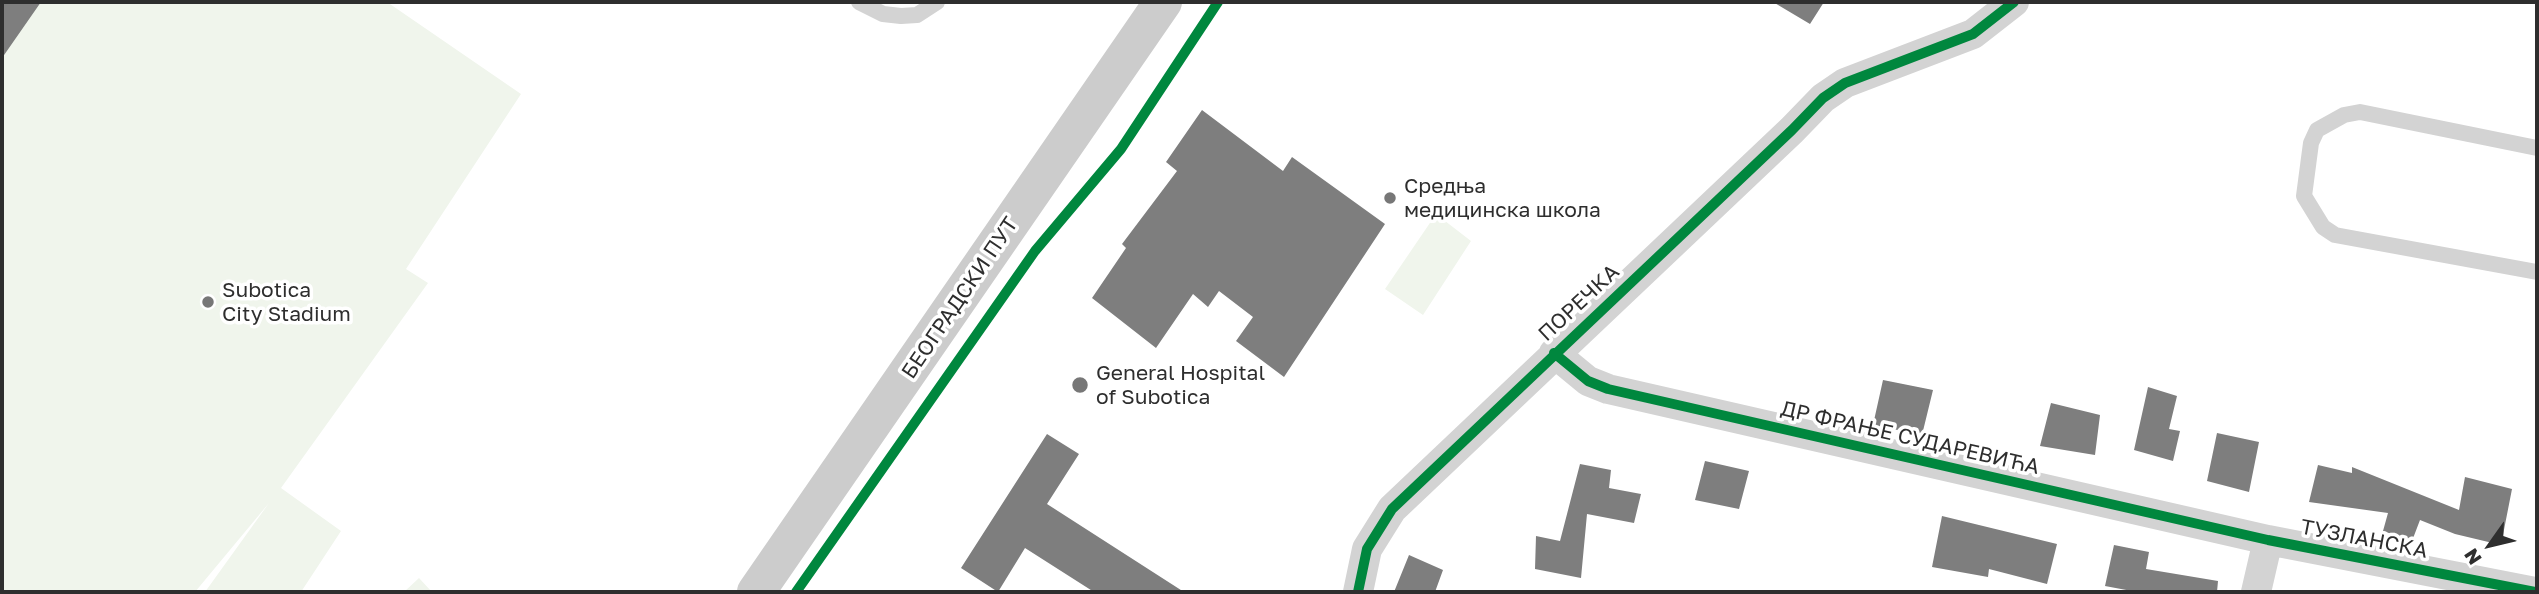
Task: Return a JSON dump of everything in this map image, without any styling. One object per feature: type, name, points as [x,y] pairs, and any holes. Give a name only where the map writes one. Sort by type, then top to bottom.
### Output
[{"type":"main road","name":"БЕОГРАДСКИ ПУТ","points":[[756,592],[1163,2]]},
{"type":"street","name":"ПОРЕЧКА","points":[[1358,592],[1367,549],[1392,509],[1793,130],[1823,98],[1845,83],[1868,77],[1973,34],[2014,2]]},
{"type":"street","name":"ДР ФРАЊЕ СУДАРЕВИЋА","points":[[1554,353],[1588,381],[1608,388],[2268,540]]},
{"type":"street","points":[[2256,592],[2268,540]]},
{"type":"street","name":"ТУЗЛАНСКА","points":[[2268,540],[2535,592]]},
{"type":"lane","points":[[859,2],[883,14],[901,16],[918,15],[937,2]]},
{"type":"lane","points":[[2537,148],[2360,112],[2344,115],[2317,130],[2311,143],[2304,196],[2323,226],[2335,235],[2537,272]]},
{"type":"shaded area","name":"Subotica City Stadium","points":[[2,2],[387,2],[521,94],[406,269],[428,283],[281,488],[341,531],[301,592],[205,592],[269,503],[195,592],[2,592]]},
{"type":"shaded area","points":[[1436,214],[1471,241],[1423,315],[1385,289]]},
{"type":"shaded area","points":[[419,578],[432,592],[404,592]]},
{"type":"building","points":[[2,2],[41,2],[2,58]]},
{"type":"building","points":[[1773,2],[1824,2],[1810,24]]},
{"type":"building","points":[[1202,110],[1283,171],[1292,157],[1385,224],[1284,377],[1236,341],[1253,317],[1219,291],[1208,307],[1193,294],[1156,348],[1092,298],[1126,248],[1122,244],[1177,171],[1166,162]]},
{"type":"building","points":[[1883,380],[1933,390],[1922,435],[1873,425]]},
{"type":"building","points":[[2148,387],[2177,396],[2169,429],[2180,431],[2173,461],[2134,450]]},
{"type":"building","points":[[2051,403],[2100,415],[2095,455],[2040,446]]},
{"type":"building","points":[[2217,433],[2259,442],[2249,492],[2207,481]]},
{"type":"building","points":[[1047,434],[1079,454],[1047,504],[1184,592],[1094,592],[1025,548],[998,592],[961,568]]},
{"type":"building","points":[[1705,461],[1749,471],[1739,509],[1695,500]]},
{"type":"building","points":[[1580,464],[1611,470],[1609,488],[1641,494],[1634,523],[1587,514],[1581,578],[1535,569],[1536,536],[1560,541]]},
{"type":"building","points":[[2318,465],[2352,473],[2352,467],[2459,510],[2465,477],[2512,489],[2501,545],[2455,534],[2420,520],[2412,541],[2383,531],[2388,513],[2309,502]]},
{"type":"building","points":[[1942,516],[2057,544],[2047,584],[1989,569],[1988,577],[1932,567]]},
{"type":"building","points":[[2114,545],[2149,552],[2146,569],[2218,581],[2217,592],[2137,592],[2105,586]]},
{"type":"building","points":[[1409,555],[1443,570],[1435,592],[1394,592]]},
{"type":"cycle path","points":[[796,592],[1035,251],[1121,149],[1218,2]]},
{"type":"cycle path","points":[[1358,592],[1367,549],[1392,509],[1823,98],[1845,83],[1973,34],[2014,2]]},
{"type":"cycle path","points":[[1554,353],[1588,381],[1608,389],[2268,540],[2535,592]]},
{"type":"place","name":"Средња медицинска школа","points":[[1390,198]]},
{"type":"place","name":"Subotica City Stadium","points":[[208,302]]},
{"type":"place","name":"General Hospital of Subotica","points":[[1080,385]]}]
